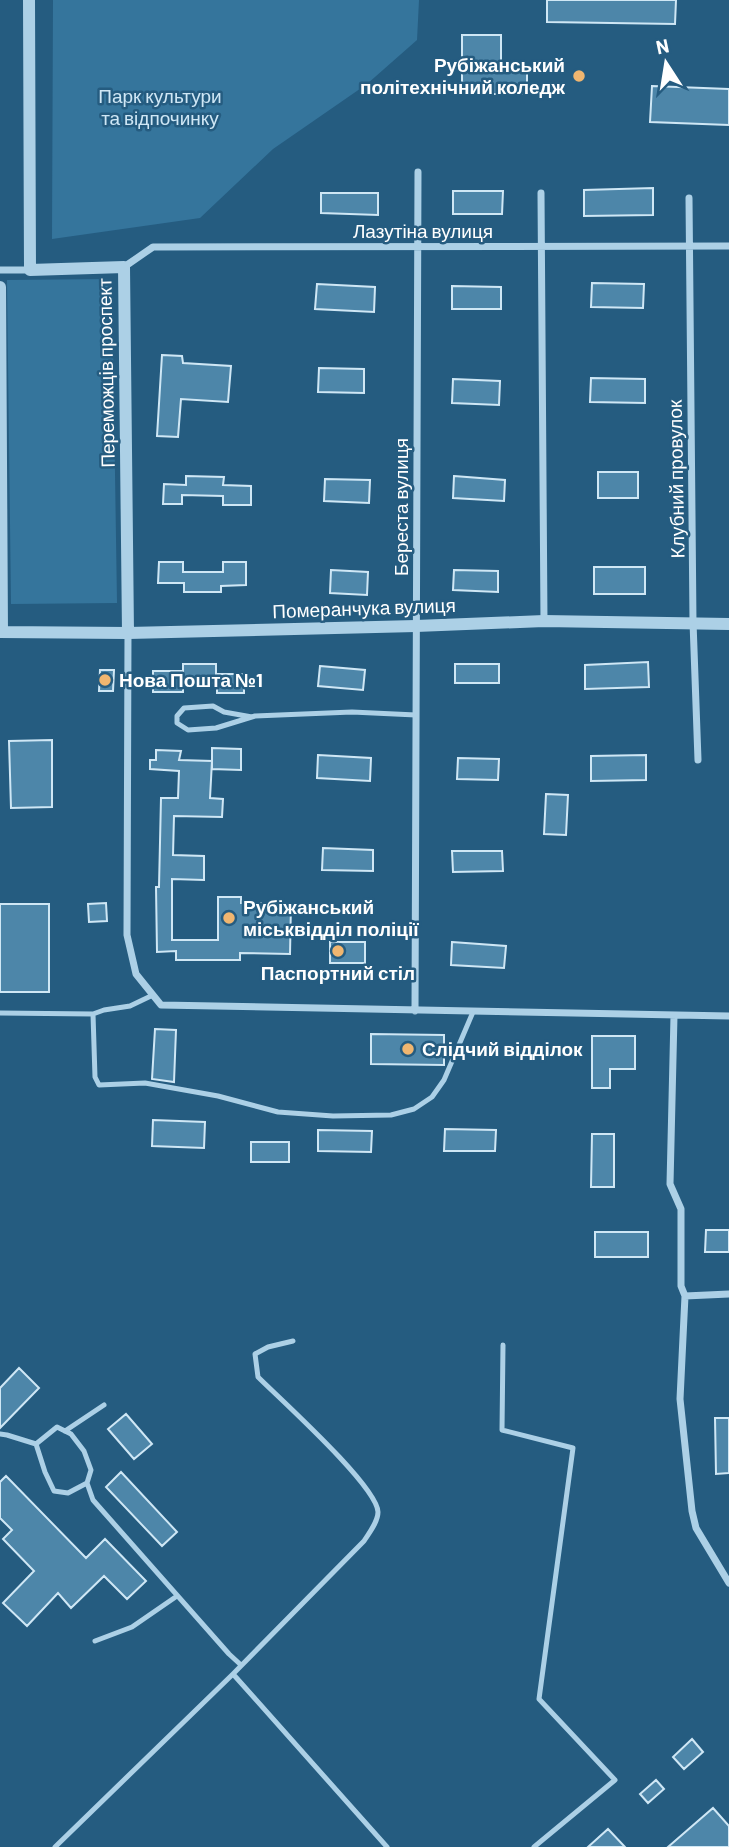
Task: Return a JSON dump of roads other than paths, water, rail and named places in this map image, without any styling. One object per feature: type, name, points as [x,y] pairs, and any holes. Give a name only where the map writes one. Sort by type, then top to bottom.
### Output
[{"type":"street","points":[[0,270],[30,270],[29,0]]},
{"type":"street","name":"Береста вулиця","points":[[415,1011],[418,172]]},
{"type":"street","points":[[541,193],[544,621]]},
{"type":"street","name":"Клубний провулок","points":[[689,198],[693,622],[698,760]]},
{"type":"street","name":"Лазутіна вулиця","points":[[124,267],[153,247],[729,246]]},
{"type":"street","name":"Переможців проспект","points":[[30,270],[124,267],[128,633]]},
{"type":"street","points":[[0,287],[1,632]]},
{"type":"street","name":"Померанчука вулиця","points":[[1,632],[128,633],[544,621],[729,624]]},
{"type":"street","points":[[128,633],[127,935],[136,974],[161,1005],[729,1016]]},
{"type":"street","points":[[674,1016],[670,1184],[681,1209],[681,1286],[685,1296],[680,1399],[696,1528],[729,1583]]},
{"type":"street","points":[[685,1296],[729,1294]]},
{"type":"lane","points":[[253,717],[216,728],[188,730],[177,723],[177,716],[184,708],[213,706],[224,712],[253,717],[352,712],[416,715]]},
{"type":"lane","points":[[0,1013],[93,1014],[130,1006],[153,995]]},
{"type":"lane","points":[[93,1014],[94,1077],[99,1085],[145,1083],[218,1096],[278,1112],[333,1116],[391,1115],[414,1109],[432,1097],[444,1080],[473,1012]]},
{"type":"lane","points":[[55,1847],[242,1665],[363,1541],[373,1526],[378,1512],[373,1498],[357,1476],[258,1377],[256,1354],[268,1347],[293,1341]]},
{"type":"lane","points":[[503,1345],[502,1430],[573,1448],[539,1699],[615,1780],[534,1847]]},
{"type":"lane","points":[[65,1431],[104,1405]]},
{"type":"lane","points":[[36,1444],[57,1427],[71,1434],[84,1451],[91,1470],[87,1483],[93,1500],[242,1665]]},
{"type":"lane","points":[[0,1434],[36,1444]]},
{"type":"lane","points":[[36,1444],[54,1491],[68,1493],[87,1483]]},
{"type":"lane","points":[[95,1641],[132,1627],[177,1595]]},
{"type":"lane","points":[[233,1674],[387,1847]]},
{"type":"place","name":"Рубіжанський політехнічний коледж","points":[[579,76]]},
{"type":"place","name":"Нова Пошта №1","points":[[105,680]]},
{"type":"place","name":"Рубіжанський міськвідділ поліції","points":[[229,918]]},
{"type":"place","name":"Паспортний стіл","points":[[338,951]]},
{"type":"place","name":"Слідчий відділок","points":[[408,1049]]},
{"type":"park label","name":"Парк культури та відпочинку","points":[[160,107]]}]
